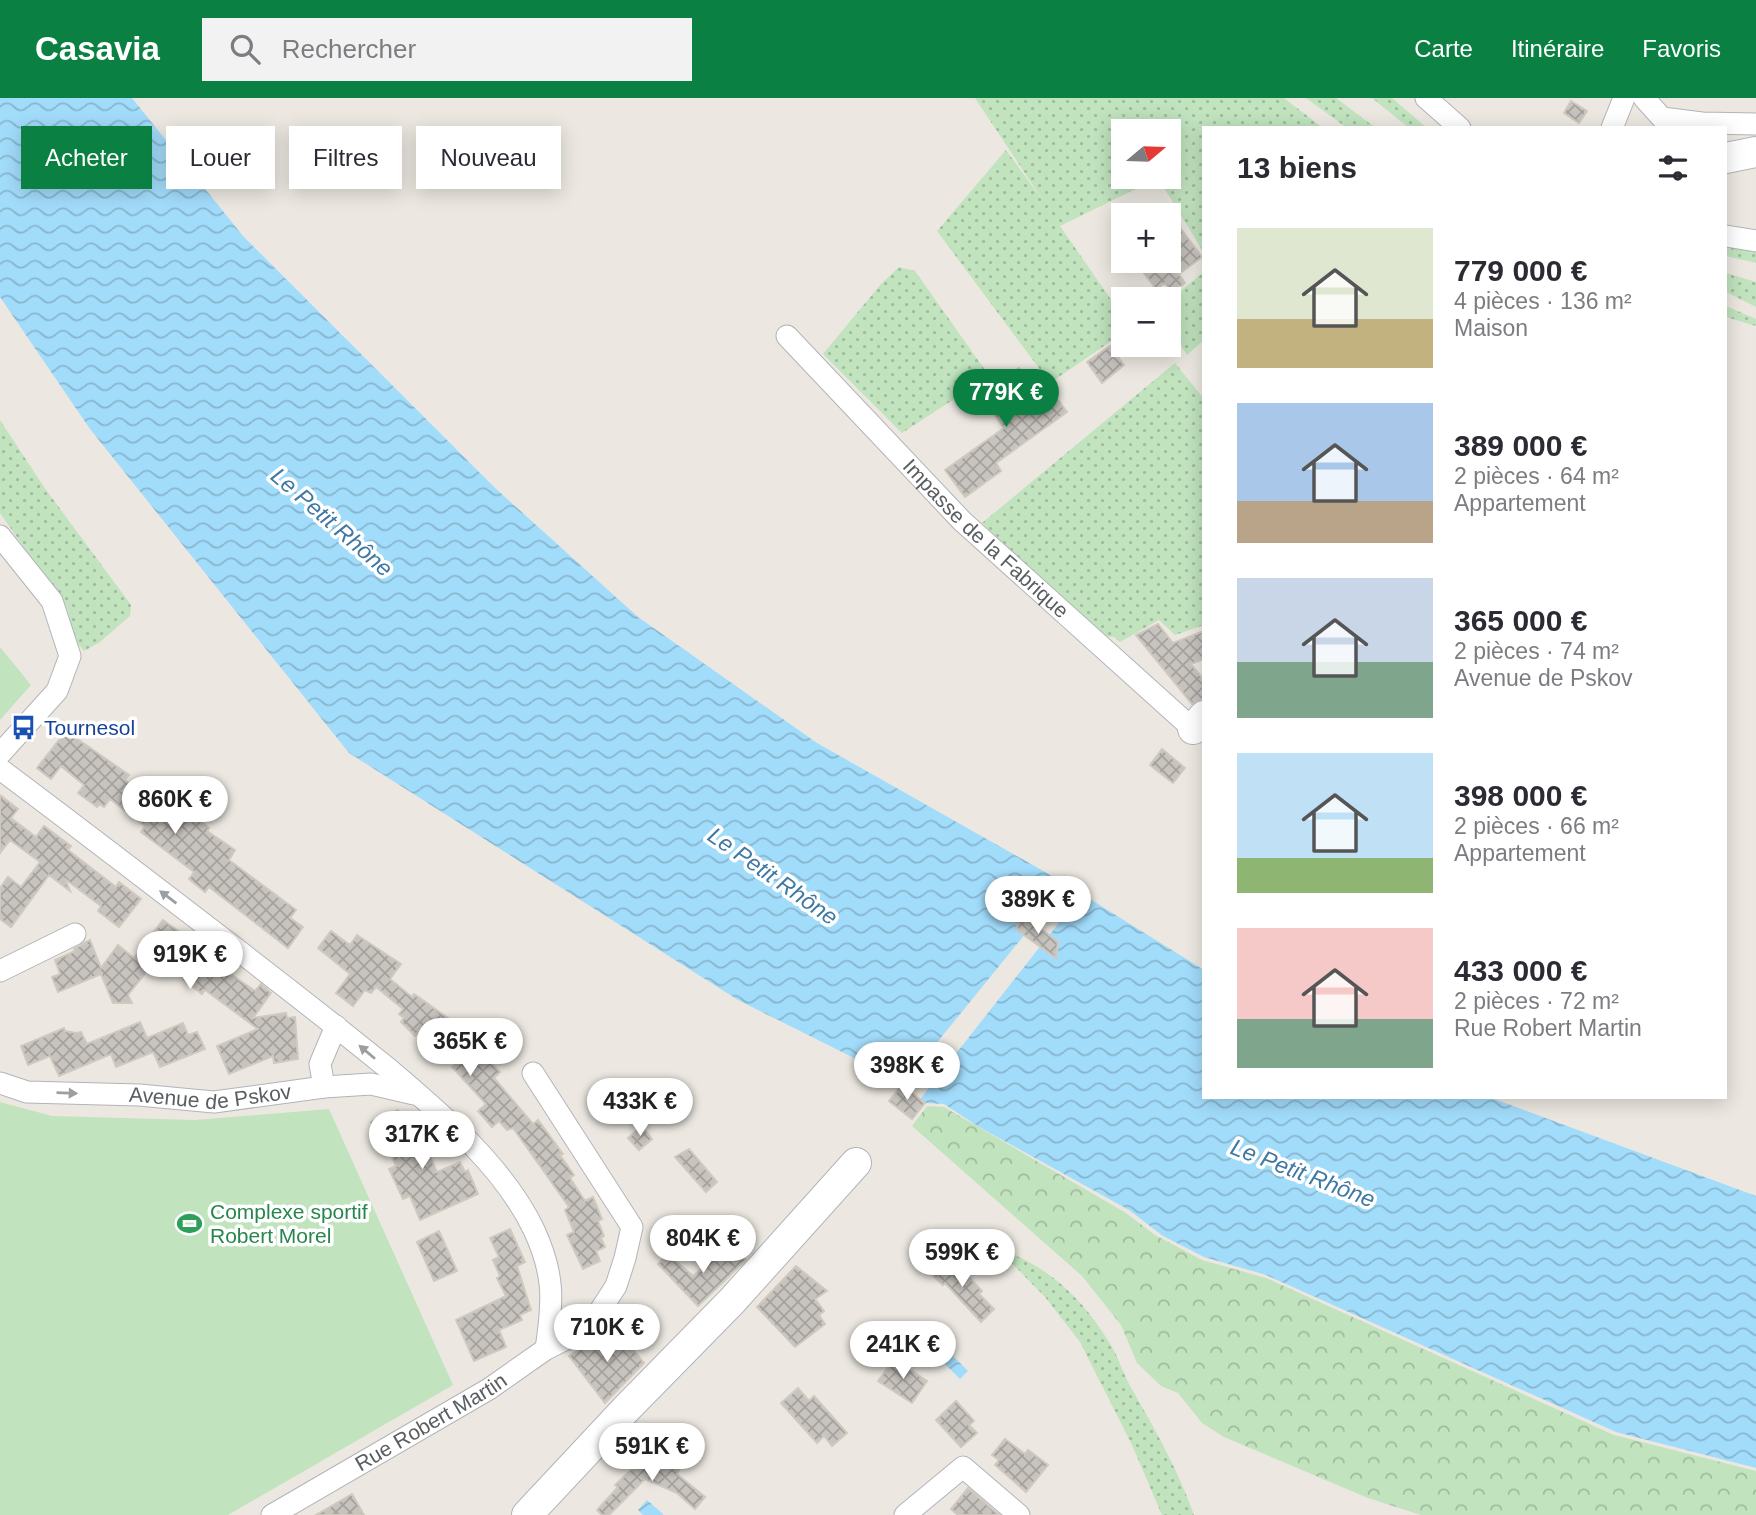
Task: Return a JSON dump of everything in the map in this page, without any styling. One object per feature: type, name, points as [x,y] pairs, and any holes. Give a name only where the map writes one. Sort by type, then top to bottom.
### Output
[{"type":"street","points":[[1426,98],[1458,126]]},
{"type":"street","points":[[1613,126],[1624,98]]},
{"type":"street","points":[[1644,98],[1662,118],[1702,123],[1756,124]]},
{"type":"street","points":[[1727,158],[1756,152]]},
{"type":"street","points":[[1727,236],[1756,241]]},
{"type":"street","name":"Impasse de la Fabrique","points":[[787,336],[962,521],[1199,722]]},
{"type":"street","points":[[0,536],[52,601],[70,656],[57,691],[0,754]]},
{"type":"street","name":"Avenue de Pskov","points":[[0,769],[336,1026],[420,1096],[471,1144],[516,1199],[534,1230],[550,1277],[553,1307],[546,1349]]},
{"type":"street","points":[[0,971],[75,934]]},
{"type":"street","points":[[324,1087],[320,1064],[336,1026]]},
{"type":"street","name":"Rue Robert Martin","points":[[272,1515],[489,1389],[546,1349],[584,1330],[606,1303],[616,1286],[632,1227],[533,1073]]},
{"type":"street","name":"Avenue de Pskov","points":[[0,1083],[27,1092],[214,1101],[371,1084],[420,1096]]},
{"type":"street","points":[[527,1515],[732,1301],[856,1163]]},
{"type":"street","points":[[905,1515],[963,1467],[1019,1515]]},
{"type":"green space","points":[[975,98],[1284,98],[1320,126],[1202,126],[1202,250],[1181,216],[1181,203],[1173,203],[1165,189],[1181,189],[1181,119],[1111,119],[1111,189],[1136,189],[1060,226],[1111,300],[1111,341],[1050,383],[937,231],[1006,150],[1044,202]]},
{"type":"green space","points":[[1306,98],[1336,98],[1373,126],[1344,126]]},
{"type":"green space","points":[[1372,98],[1392,98],[1425,126],[1407,126]]},
{"type":"green space","points":[[1727,245],[1756,251],[1756,263],[1727,256]]},
{"type":"green space","points":[[899,267],[915,271],[990,377],[972,391],[965,392],[902,433],[823,354],[881,284]]},
{"type":"green space","points":[[1727,273],[1756,282],[1756,307],[1727,292]]},
{"type":"green space","points":[[1202,274],[1202,342],[1187,355],[1181,346],[1181,290]]},
{"type":"green space","points":[[1727,306],[1756,319],[1756,326],[1727,317]]},
{"type":"green space","points":[[1175,363],[1202,397],[1202,626],[1175,635],[1159,620],[1120,642],[1114,637],[1098,636],[982,523]]},
{"type":"green space","points":[[0,420],[44,487],[131,605],[130,616],[100,642],[84,651],[74,639],[68,611],[60,594],[0,513]]},
{"type":"green space","points":[[0,647],[31,685],[0,720]]},
{"type":"green space","name":"Complexe sportif Robert Morel","points":[[0,1102],[52,1116],[195,1120],[329,1109],[453,1385],[228,1515],[0,1515]]},
{"type":"green space","points":[[927,1106],[944,1107],[1126,1213],[1155,1235],[1202,1260],[1266,1278],[1614,1435],[1756,1471],[1756,1515],[1421,1515],[1368,1498],[1224,1437],[1202,1423],[1178,1393],[1161,1386],[1137,1363],[1121,1325],[1082,1276],[912,1126]]},
{"type":"green space","points":[[998,1249],[1049,1275],[1078,1300],[1090,1315],[1114,1352],[1157,1433],[1194,1515],[1162,1515],[1132,1445],[1080,1342],[1045,1297]]},
{"type":"water","name":"Le Petit Rhône","points":[[0,98],[132,98],[166,140],[166,189],[205,189],[243,236],[494,487],[638,617],[817,743],[1061,881],[1202,969],[1202,1099],[1494,1099],[1756,1196],[1756,1468],[1616,1432],[1266,1275],[1204,1257],[1163,1236],[1129,1210],[979,1127],[944,1104],[925,1103],[874,1068],[738,1000],[349,753],[90,429],[0,297]],"holes":[[[1028,919],[1058,942],[1058,951],[1049,953],[1018,931],[1018,921]]]},
{"type":"water","points":[[952,1355],[968,1371],[960,1379],[944,1363]]},
{"type":"water","points":[[647,1500],[663,1515],[643,1515],[638,1510]]},
{"type":"pier","points":[[1067,880],[1084,891],[1047,938],[1032,926]]},
{"type":"pier","points":[[1026,933],[1042,944],[918,1102],[900,1088]]},
{"type":"building","points":[[1571,101],[1587,111],[1579,123],[1564,113]]},
{"type":"building","points":[[1181,229],[1202,257],[1181,273]]},
{"type":"building","points":[[1144,273],[1180,273],[1185,283],[1180,287],[1168,287],[1165,283],[1154,287]]},
{"type":"building","points":[[1110,346],[1111,357],[1118,357],[1124,365],[1102,383],[1087,362]]},
{"type":"building","points":[[1019,368],[1043,400],[1053,393],[1067,412],[996,463],[1001,471],[965,497],[945,470],[1004,428],[981,394]]},
{"type":"building","points":[[1158,624],[1173,643],[1202,632],[1202,660],[1191,664],[1202,678],[1202,700],[1192,704],[1136,635]]},
{"type":"building","points":[[66,731],[129,775],[125,780],[159,807],[169,795],[209,828],[207,831],[235,850],[229,860],[296,910],[290,918],[303,927],[288,948],[209,887],[205,892],[189,879],[194,872],[141,832],[145,826],[110,799],[104,807],[100,804],[97,807],[78,793],[84,785],[61,766],[51,779],[37,768]]},
{"type":"building","points":[[1162,749],[1185,768],[1173,783],[1150,765]]},
{"type":"building","points":[[0,795],[18,809],[11,818],[36,837],[44,826],[71,846],[68,850],[116,887],[119,882],[141,899],[119,927],[98,911],[101,906],[65,879],[70,891],[49,875],[11,927],[0,919],[0,888],[8,877],[21,887],[40,862],[10,840],[0,853]]},
{"type":"building","points":[[1028,919],[1058,942],[1056,958],[1018,931],[1016,922]]},
{"type":"building","points":[[163,920],[202,948],[205,945],[235,967],[231,974],[255,991],[261,984],[271,993],[253,1018],[286,1013],[287,1018],[295,1017],[298,1059],[274,1063],[273,1056],[229,1074],[217,1046],[258,1029],[205,990],[202,994],[184,980],[188,976],[160,955],[128,995],[132,1003],[113,1003],[101,974],[58,992],[52,977],[60,974],[55,960],[75,951],[74,949],[90,940],[101,968],[118,945],[134,958]]},
{"type":"building","points":[[331,931],[350,945],[357,935],[401,964],[390,979],[412,997],[414,994],[479,1040],[481,1038],[495,1053],[488,1060],[500,1072],[494,1078],[533,1124],[538,1120],[563,1154],[560,1155],[574,1175],[570,1178],[585,1201],[593,1197],[602,1219],[598,1221],[604,1236],[601,1238],[605,1247],[596,1251],[600,1261],[583,1269],[567,1235],[574,1232],[565,1210],[569,1207],[513,1128],[507,1130],[499,1121],[492,1127],[478,1111],[486,1104],[452,1067],[459,1060],[420,1030],[415,1036],[401,1022],[404,1018],[399,1014],[403,1009],[376,987],[371,993],[365,990],[353,1006],[336,993],[350,974],[318,948]]},
{"type":"building","points":[[140,1022],[147,1038],[183,1023],[188,1035],[197,1032],[205,1049],[160,1067],[153,1052],[116,1067],[111,1054],[59,1076],[50,1056],[28,1065],[21,1046],[64,1028],[65,1031],[81,1032],[87,1044]]},
{"type":"building","points":[[902,1085],[925,1103],[912,1119],[889,1101]]},
{"type":"building","points":[[398,1110],[414,1147],[424,1143],[437,1172],[460,1162],[465,1172],[468,1170],[478,1194],[420,1220],[410,1196],[403,1199],[389,1169],[396,1166],[384,1137],[379,1139],[371,1122]]},
{"type":"building","points":[[642,1126],[652,1139],[639,1150],[628,1138]]},
{"type":"building","points":[[689,1149],[717,1182],[706,1192],[675,1157]]},
{"type":"building","points":[[510,1229],[525,1262],[517,1266],[531,1310],[520,1315],[522,1320],[499,1330],[506,1347],[474,1361],[456,1320],[506,1296],[497,1278],[500,1276],[493,1260],[499,1257],[490,1238]]},
{"type":"building","points":[[439,1231],[457,1271],[434,1281],[417,1242]]},
{"type":"building","points":[[725,1249],[732,1255],[737,1251],[746,1260],[698,1306],[658,1264],[668,1254],[693,1276]]},
{"type":"building","points":[[937,1259],[971,1279],[982,1291],[979,1294],[994,1309],[981,1322],[945,1283],[943,1285],[926,1269]]},
{"type":"building","points":[[796,1266],[827,1291],[815,1299],[824,1311],[819,1315],[825,1324],[795,1347],[757,1307]]},
{"type":"building","points":[[612,1329],[644,1363],[605,1403],[569,1356]]},
{"type":"building","points":[[894,1359],[927,1381],[912,1403],[878,1381]]},
{"type":"building","points":[[798,1388],[809,1401],[814,1396],[847,1433],[832,1446],[824,1436],[817,1443],[781,1403]]},
{"type":"building","points":[[956,1401],[974,1421],[969,1425],[977,1433],[961,1447],[936,1420]]},
{"type":"building","points":[[1005,1439],[1025,1454],[1028,1450],[1048,1465],[1026,1492],[995,1465],[999,1460],[992,1455]]},
{"type":"building","points":[[643,1454],[659,1461],[661,1456],[681,1465],[677,1474],[705,1497],[695,1509],[677,1493],[645,1479],[609,1515],[602,1515],[597,1510]]},
{"type":"building","points":[[968,1488],[999,1515],[958,1515],[951,1509]]},
{"type":"building","points":[[352,1494],[364,1515],[316,1515]]},
{"type":"place","name":"Tournesol","points":[[24,728]]},
{"type":"place","name":"Complexe sportif Robert Morel","points":[[190,1224]]}]
